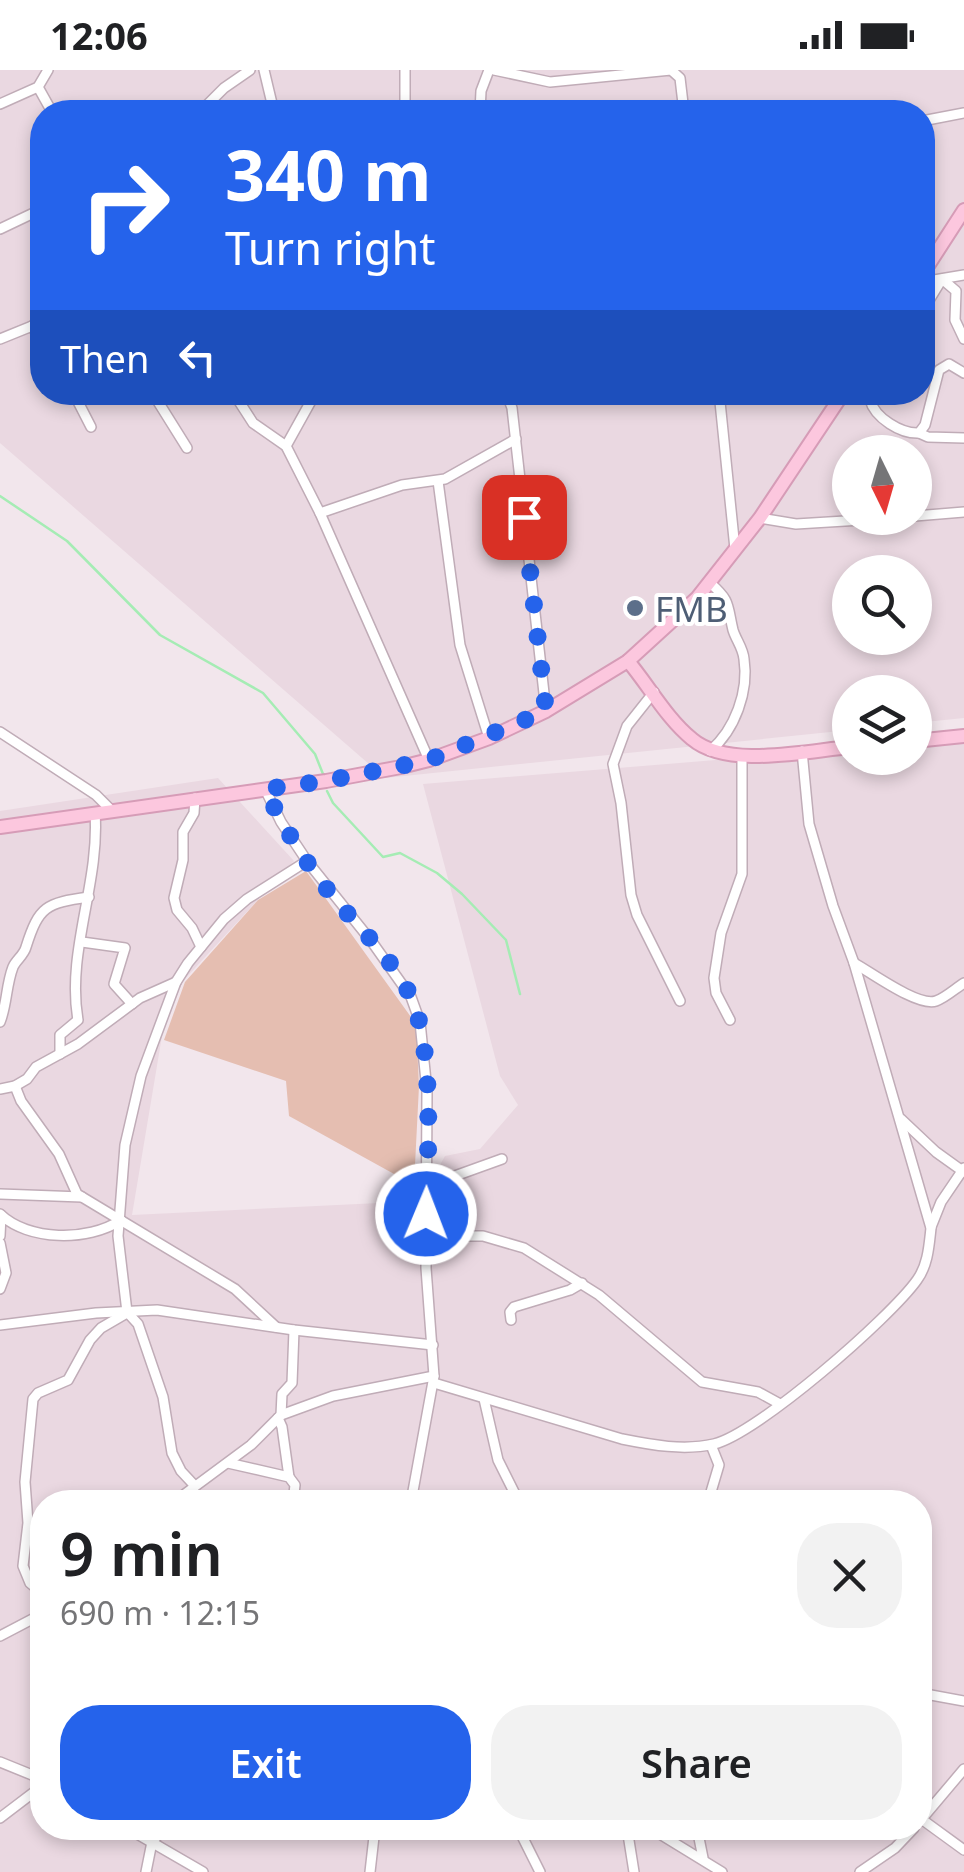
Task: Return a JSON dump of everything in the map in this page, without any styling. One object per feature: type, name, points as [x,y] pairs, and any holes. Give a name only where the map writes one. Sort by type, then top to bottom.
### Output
[{"type":"main road","points":[[935,248],[964,210]]},
{"type":"main road","points":[[0,827],[326,781],[429,760],[546,711],[628,661],[659,636],[735,553],[835,405]]},
{"type":"main road","points":[[628,661],[686,734],[710,750],[742,756],[832,748]]},
{"type":"main road","points":[[932,739],[964,736]]},
{"type":"street","points":[[0,104],[38,87],[47,71],[59,70]]},
{"type":"street","points":[[212,100],[250,70]]},
{"type":"street","points":[[264,70],[271,100]]},
{"type":"street","points":[[405,70],[405,100]]},
{"type":"street","points":[[481,100],[491,70],[550,82],[671,70],[680,74],[683,100]]},
{"type":"street","points":[[38,87],[45,100]]},
{"type":"street","points":[[935,119],[964,113]]},
{"type":"street","points":[[0,229],[30,215]]},
{"type":"street","points":[[935,279],[964,275]]},
{"type":"street","points":[[935,291],[942,279]]},
{"type":"street","points":[[942,279],[956,291],[954,320],[964,339]]},
{"type":"street","points":[[0,339],[30,327]]},
{"type":"street","points":[[935,383],[938,370],[948,364],[964,373]]},
{"type":"street","points":[[80,405],[91,427]]},
{"type":"street","points":[[160,405],[187,448]]},
{"type":"street","points":[[241,405],[253,423],[286,446],[320,513],[429,760]]},
{"type":"street","points":[[286,446],[309,405]]},
{"type":"street","points":[[510,405],[546,711]]},
{"type":"street","points":[[719,405],[735,553]]},
{"type":"street","points":[[872,405],[875,413],[908,433],[964,438]]},
{"type":"street","points":[[919,433],[930,405]]},
{"type":"street","points":[[320,513],[402,486],[438,480],[516,439]]},
{"type":"street","points":[[438,480],[460,645],[489,738]]},
{"type":"street","points":[[932,515],[964,512]]},
{"type":"street","points":[[760,518],[796,524],[832,522]]},
{"type":"street","points":[[710,582],[726,597],[744,660],[745,682],[724,739],[710,750]]},
{"type":"street","points":[[654,692],[628,726],[613,764],[631,895],[680,1001]]},
{"type":"street","points":[[0,732],[96,794],[112,811]]},
{"type":"street","points":[[802,751],[809,824],[931,1228]]},
{"type":"street","points":[[730,1020],[716,992],[714,978],[721,933],[742,874],[742,756]]},
{"type":"street","points":[[265,789],[307,861],[411,997],[424,1046],[426,1236],[434,1380],[413,1490]]},
{"type":"street","points":[[194,798],[194,813],[184,832],[183,860],[174,898],[177,910],[201,947]]},
{"type":"street","points":[[60,1054],[60,1035],[78,1020],[73,994],[96,848],[94,813]]},
{"type":"street","points":[[195,1486],[172,1453],[163,1397],[138,1324],[128,1312],[118,1236],[124,1146],[142,1076],[176,982],[224,919],[247,899],[307,861]]},
{"type":"street","points":[[0,1022],[14,965],[39,914],[50,906],[88,896]]},
{"type":"street","points":[[82,942],[125,948],[114,984],[132,1004]]},
{"type":"street","points":[[854,963],[910,998],[924,1002],[936,1001],[964,983]]},
{"type":"street","points":[[0,1088],[15,1086],[36,1067],[132,1004],[176,982]]},
{"type":"street","points":[[15,1086],[21,1102],[59,1154],[72,1188],[82,1198],[236,1289],[276,1327]]},
{"type":"street","points":[[190,1490],[228,1463],[280,1417],[334,1396],[434,1380],[484,1399],[654,1445],[711,1445],[747,1430],[855,1344],[917,1281],[941,1202],[963,1171],[898,1116]]},
{"type":"street","points":[[427,1186],[502,1159]]},
{"type":"street","points":[[0,1194],[82,1198]]},
{"type":"street","points":[[0,1214],[28,1231],[61,1234],[95,1231],[121,1220]]},
{"type":"street","points":[[0,1214],[6,1273],[0,1289]]},
{"type":"street","points":[[426,1236],[483,1236],[524,1248],[582,1283],[702,1382],[758,1392],[780,1404]]},
{"type":"street","points":[[511,1320],[514,1307],[582,1283]]},
{"type":"street","points":[[0,1325],[157,1310],[434,1345]]},
{"type":"street","points":[[30,1583],[23,1566],[28,1523],[25,1482],[33,1399],[68,1380],[90,1340],[101,1328],[128,1312]]},
{"type":"street","points":[[289,1478],[280,1417],[282,1394],[292,1383],[294,1330]]},
{"type":"street","points":[[484,1399],[498,1460],[513,1490]]},
{"type":"street","points":[[711,1445],[719,1465],[712,1490]]},
{"type":"street","points":[[228,1463],[289,1478],[296,1485],[295,1490]]},
{"type":"street","points":[[0,1636],[30,1620]]},
{"type":"street","points":[[932,1695],[964,1701]]},
{"type":"street","points":[[0,1762],[30,1776]]},
{"type":"street","points":[[932,1806],[964,1769]]},
{"type":"street","points":[[0,1818],[30,1792]]},
{"type":"street","points":[[932,1829],[964,1850]]},
{"type":"street","points":[[148,1840],[203,1872]]},
{"type":"street","points":[[370,1872],[374,1840]]},
{"type":"street","points":[[524,1840],[540,1872]]},
{"type":"street","points":[[629,1840],[634,1872]]},
{"type":"street","points":[[671,1840],[722,1872]]},
{"type":"street","points":[[699,1840],[702,1858]]},
{"type":"street","points":[[860,1872],[902,1840]]},
{"type":"street","points":[[146,1872],[152,1842]]},
{"type":"shaded area","points":[[0,70],[964,70],[964,718],[932,721],[932,675],[832,675],[832,732],[385,778],[0,443]]},
{"type":"shaded area","points":[[964,739],[964,1872],[0,1872],[0,811],[218,778],[294,861],[183,981],[163,1030],[132,1215],[420,1201],[445,1156],[480,1149],[518,1105],[500,1076],[423,784],[832,750],[832,775],[932,775],[932,742]]},
{"type":"shaded area","points":[[306,871],[416,1024],[419,1086],[414,1185],[289,1116],[286,1081],[164,1040],[185,982],[258,900]]},
{"type":"waterway","points":[[0,496],[67,541],[160,635],[263,693],[315,754],[323,774]]},
{"type":"waterway","points":[[327,791],[333,803],[383,857],[400,853],[437,873],[506,940],[520,994]]},
{"type":"place","name":"FMB","points":[[635,608]]},
{"type":"route","points":[[426,1214],[424,1046],[411,997],[307,861],[265,789],[429,760],[546,711],[524,517]]}]
